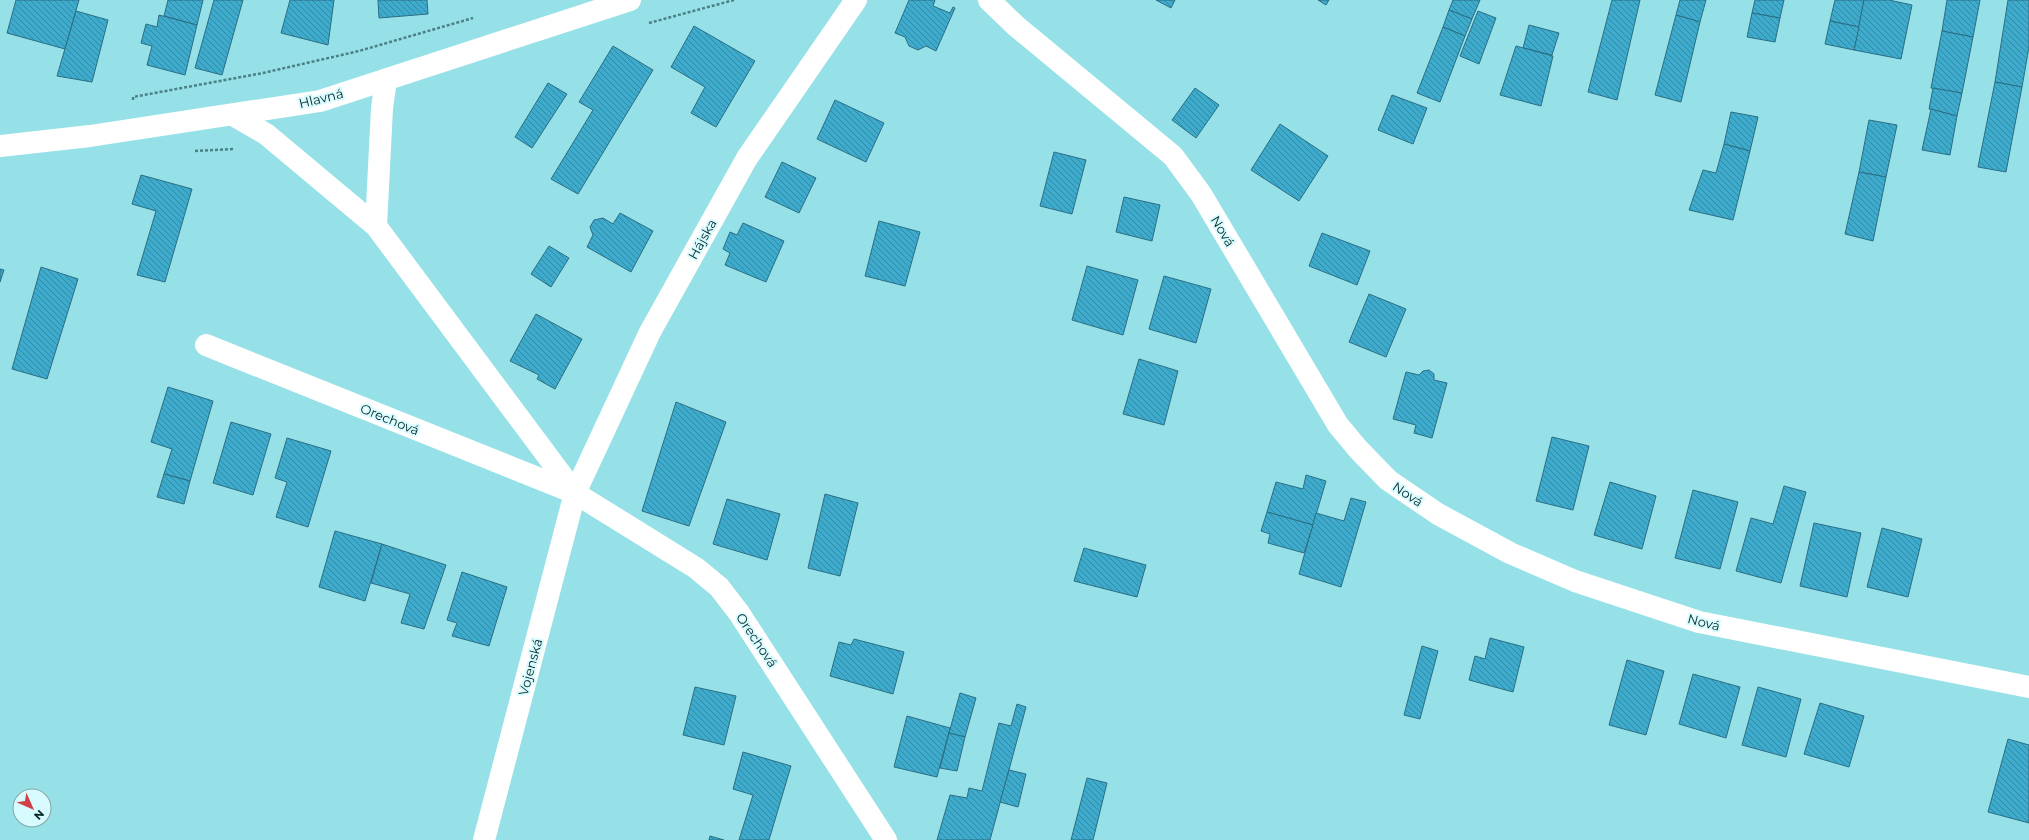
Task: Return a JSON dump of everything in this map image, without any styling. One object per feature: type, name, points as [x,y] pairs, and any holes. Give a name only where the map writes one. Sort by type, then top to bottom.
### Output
[{"type":"street","name":"Hlavná","points":[[0,146],[90,136],[320,101],[630,0]]},
{"type":"street","name":"Hájska","points":[[575,493],[650,332],[747,158],[856,0]]},
{"type":"street","name":"Nová","points":[[989,0],[1016,26],[1173,156],[1201,194],[1338,425],[1358,449],[1388,480],[1438,514],[1510,553],[1575,581],[1699,622],[2029,687]]},
{"type":"street","points":[[376,226],[382,108],[386,80]]},
{"type":"street","name":"Orechová","points":[[232,115],[266,134],[376,226],[575,493]]},
{"type":"street","name":"Orechová","points":[[206,345],[575,493],[696,568],[719,588],[739,613],[886,840]]},
{"type":"street","name":"Vojenská","points":[[484,840],[575,493]]},
{"type":"building","points":[[16,0],[79,0],[65,49],[7,33]]},
{"type":"building","points":[[168,0],[203,0],[197,25],[164,16]]},
{"type":"building","points":[[214,0],[243,0],[222,75],[195,68]]},
{"type":"building","points":[[290,0],[334,0],[328,45],[281,33]]},
{"type":"building","points":[[378,0],[427,0],[428,14],[379,18]]},
{"type":"building","points":[[909,0],[935,0],[933,6],[950,13],[953,7],[955,8],[936,51],[926,46],[918,50],[909,46],[905,37],[895,33]]},
{"type":"building","points":[[1156,0],[1175,0],[1171,8]]},
{"type":"building","points":[[1318,0],[1329,0],[1326,5]]},
{"type":"building","points":[[1453,0],[1480,0],[1472,19],[1449,10]]},
{"type":"building","points":[[1612,0],[1640,0],[1617,100],[1588,92]]},
{"type":"building","points":[[1680,0],[1706,0],[1700,22],[1676,15]]},
{"type":"building","points":[[1755,0],[1784,0],[1780,18],[1752,13]]},
{"type":"building","points":[[1835,0],[1864,0],[1859,27],[1830,21]]},
{"type":"building","points":[[1864,0],[1889,0],[1912,5],[1901,59],[1854,50]]},
{"type":"building","points":[[1947,0],[1980,0],[1973,37],[1942,31]]},
{"type":"building","points":[[2008,0],[2029,0],[2029,47],[2022,87],[1995,82]]},
{"type":"building","points":[[1449,10],[1472,19],[1465,36],[1443,27]]},
{"type":"building","points":[[76,11],[108,20],[92,82],[57,76]]},
{"type":"building","points":[[1478,11],[1496,18],[1479,64],[1460,56]]},
{"type":"building","points":[[1752,13],[1780,18],[1775,42],[1747,37]]},
{"type":"building","points":[[159,15],[197,25],[185,75],[147,65],[152,46],[141,43],[146,24],[157,27]]},
{"type":"building","points":[[1676,15],[1700,22],[1681,102],[1655,95]]},
{"type":"building","points":[[1830,21],[1859,27],[1854,50],[1825,44]]},
{"type":"building","points":[[1529,25],[1559,33],[1552,55],[1523,48]]},
{"type":"building","points":[[694,26],[755,61],[716,127],[691,113],[705,87],[671,67]]},
{"type":"building","points":[[1443,27],[1465,36],[1440,102],[1417,93]]},
{"type":"building","points":[[1942,31],[1973,37],[1962,93],[1931,88]]},
{"type":"building","points":[[613,46],[653,70],[578,194],[551,179],[593,110],[579,102]]},
{"type":"building","points":[[1516,46],[1553,56],[1541,106],[1500,95]]},
{"type":"building","points":[[1995,82],[2022,87],[2006,172],[1978,167]]},
{"type":"building","points":[[548,83],[567,94],[532,148],[515,137]]},
{"type":"building","points":[[1195,88],[1219,105],[1196,138],[1172,120]]},
{"type":"building","points":[[1933,88],[1962,93],[1957,116],[1929,109]]},
{"type":"building","points":[[1392,95],[1427,108],[1413,144],[1378,130]]},
{"type":"building","points":[[835,100],[884,123],[866,162],[817,139]]},
{"type":"building","points":[[1931,109],[1957,116],[1950,155],[1922,150]]},
{"type":"building","points":[[1731,112],[1758,117],[1750,151],[1724,144]]},
{"type":"building","points":[[1869,120],[1897,125],[1886,177],[1859,172]]},
{"type":"building","points":[[1280,124],[1328,156],[1299,201],[1251,170]]},
{"type":"building","points":[[1724,144],[1750,151],[1733,220],[1689,210],[1703,170],[1716,173]]},
{"type":"building","points":[[1054,152],[1086,160],[1072,214],[1040,206]]},
{"type":"building","points":[[782,162],[816,178],[799,213],[765,197]]},
{"type":"building","points":[[1859,172],[1886,177],[1873,241],[1845,234]]},
{"type":"building","points":[[141,175],[192,189],[165,282],[137,275],[156,211],[132,204]]},
{"type":"building","points":[[1124,197],[1160,205],[1152,241],[1116,232]]},
{"type":"building","points":[[620,213],[653,231],[631,272],[587,247],[593,235],[590,227],[594,220],[603,218],[613,224]]},
{"type":"building","points":[[879,221],[920,232],[905,286],[865,276]]},
{"type":"building","points":[[743,223],[784,241],[766,282],[725,265],[730,253],[723,249],[730,232],[737,235]]},
{"type":"building","points":[[1322,233],[1370,251],[1357,285],[1309,266]]},
{"type":"building","points":[[549,246],[569,258],[551,287],[531,274]]},
{"type":"building","points":[[1087,266],[1138,280],[1123,335],[1072,320]]},
{"type":"building","points":[[41,267],[78,279],[47,379],[12,369]]},
{"type":"building","points":[[0,269],[4,270],[0,282]]},
{"type":"building","points":[[1164,276],[1211,289],[1196,343],[1149,329]]},
{"type":"building","points":[[1369,294],[1406,309],[1386,357],[1349,342]]},
{"type":"building","points":[[536,314],[582,339],[555,389],[537,379],[539,375],[510,361]]},
{"type":"building","points":[[1139,359],[1178,371],[1164,425],[1123,414]]},
{"type":"building","points":[[1429,370],[1434,374],[1434,380],[1447,383],[1432,438],[1414,433],[1416,425],[1393,419],[1406,372],[1419,375],[1423,371]]},
{"type":"building","points":[[168,387],[213,401],[190,481],[164,474],[172,449],[151,442]]},
{"type":"building","points":[[676,402],[726,422],[689,526],[642,511]]},
{"type":"building","points":[[231,422],[271,434],[253,495],[213,483]]},
{"type":"building","points":[[1552,437],[1589,446],[1573,510],[1536,501]]},
{"type":"building","points":[[287,438],[331,451],[308,527],[276,517],[287,482],[275,478]]},
{"type":"building","points":[[164,474],[190,481],[184,504],[157,497]]},
{"type":"building","points":[[1306,475],[1326,481],[1313,525],[1267,512],[1276,482],[1303,489]]},
{"type":"building","points":[[1610,482],[1656,496],[1642,549],[1594,535]]},
{"type":"building","points":[[1784,486],[1806,492],[1781,583],[1736,571],[1751,518],[1773,524]]},
{"type":"building","points":[[1693,490],[1738,502],[1720,569],[1675,558]]},
{"type":"building","points":[[825,494],[858,503],[840,576],[808,568]]},
{"type":"building","points":[[1351,498],[1366,502],[1341,587],[1299,574],[1316,513],[1344,521]]},
{"type":"building","points":[[727,499],[780,514],[767,560],[713,544]]},
{"type":"building","points":[[1267,512],[1313,525],[1304,553],[1268,543],[1270,534],[1261,531]]},
{"type":"building","points":[[1814,523],[1861,533],[1847,597],[1800,586]]},
{"type":"building","points":[[1882,528],[1922,539],[1908,597],[1867,587]]},
{"type":"building","points":[[335,531],[382,544],[365,601],[319,587]]},
{"type":"building","points":[[382,544],[446,565],[424,629],[401,623],[410,594],[371,583]]},
{"type":"building","points":[[1084,548],[1146,565],[1137,597],[1074,581]]},
{"type":"building","points":[[462,572],[507,587],[489,646],[452,636],[457,623],[447,620]]},
{"type":"building","points":[[1490,638],[1524,647],[1513,692],[1469,680],[1475,656],[1485,659]]},
{"type":"building","points":[[854,639],[904,652],[893,694],[830,676],[839,642],[851,645]]},
{"type":"building","points":[[1422,646],[1438,651],[1420,719],[1404,715]]},
{"type":"building","points":[[1627,660],[1664,671],[1646,735],[1609,725]]},
{"type":"building","points":[[1693,674],[1740,687],[1726,738],[1679,724]]},
{"type":"building","points":[[695,687],[736,696],[724,745],[683,735]]},
{"type":"building","points":[[1758,687],[1801,699],[1786,757],[1742,745]]},
{"type":"building","points":[[960,693],[976,698],[965,737],[949,733]]},
{"type":"building","points":[[1820,703],[1864,716],[1849,767],[1804,754]]},
{"type":"building","points":[[1017,704],[1026,707],[990,840],[937,840],[950,795],[967,798],[969,788],[982,791],[999,723],[1011,726]]},
{"type":"building","points":[[907,716],[950,728],[937,777],[894,767]]},
{"type":"building","points":[[949,733],[965,737],[957,771],[940,768]]},
{"type":"building","points":[[2008,739],[2029,745],[2029,823],[1988,812]]},
{"type":"building","points":[[743,752],[791,766],[769,840],[739,840],[753,795],[733,789]]},
{"type":"building","points":[[1009,770],[1026,774],[1018,807],[1000,802]]},
{"type":"building","points":[[1087,778],[1107,783],[1093,840],[1071,840]]},
{"type":"building","points":[[710,836],[724,840],[709,840]]}]
